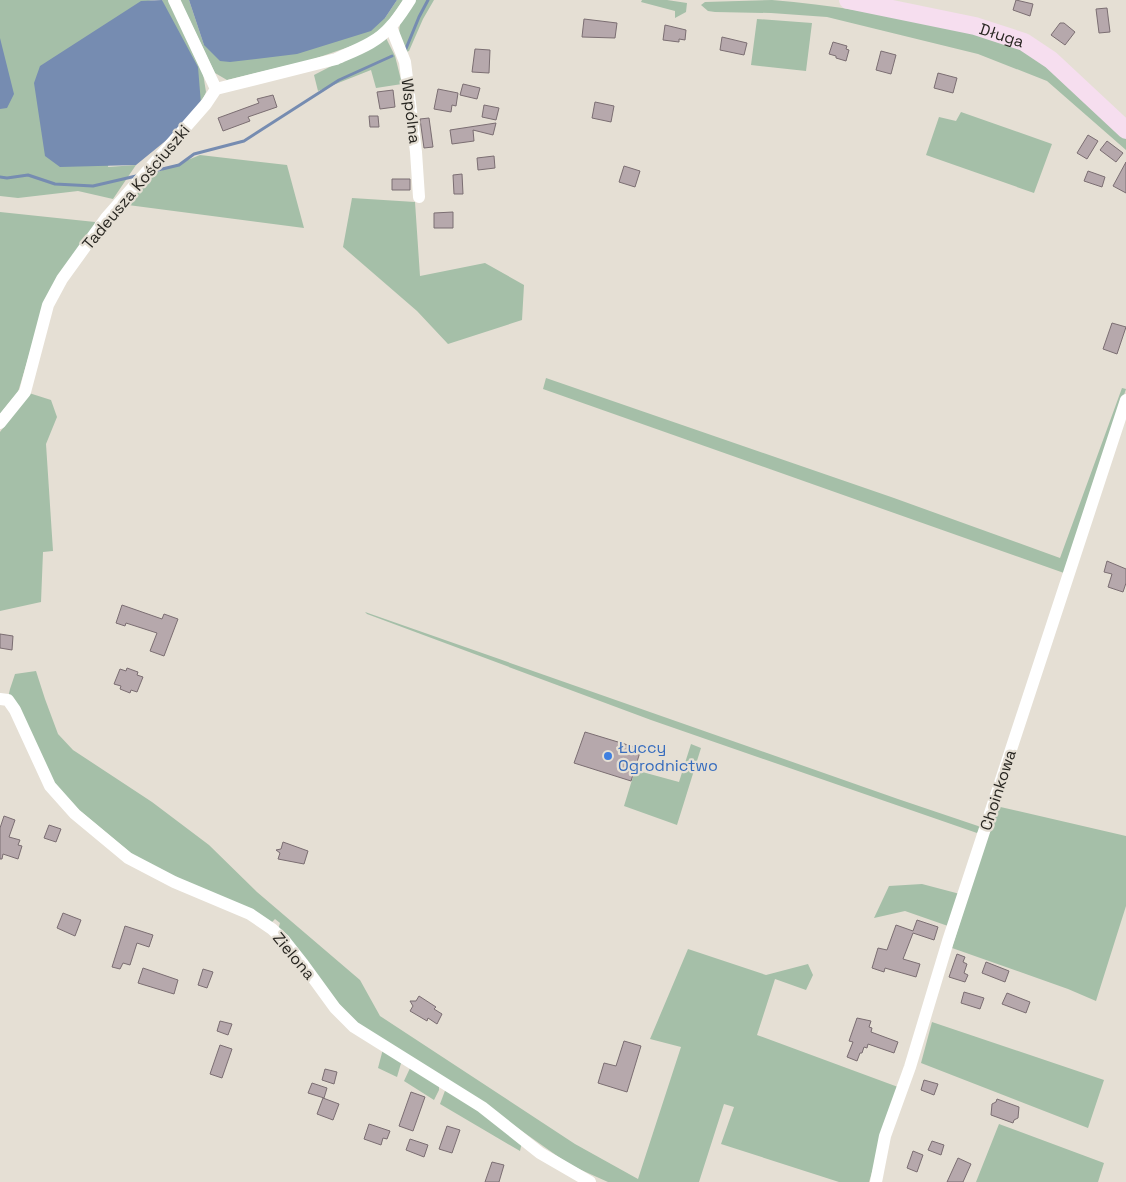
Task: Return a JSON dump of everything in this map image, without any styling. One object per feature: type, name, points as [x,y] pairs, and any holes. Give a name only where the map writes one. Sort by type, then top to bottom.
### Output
[{"type":"street","points":[[174,0],[216,89],[336,58],[374,42],[391,27],[410,0]]},
{"type":"street","name":"Długa","points":[[848,0],[975,26],[1024,42],[1052,60],[1126,130]]},
{"type":"street","name":"Wspólna","points":[[391,27],[405,62],[420,197]]},
{"type":"street","name":"Tadeusza Kościuszki","points":[[0,423],[25,392],[48,305],[62,279],[106,218],[206,104],[216,89]]},
{"type":"street","name":"Choinkowa","points":[[876,1182],[885,1136],[910,1067],[951,932],[1126,400]]},
{"type":"street","name":"Zielona","points":[[0,699],[8,700],[15,710],[50,786],[75,814],[128,858],[174,882],[250,914],[272,929],[284,940],[335,1008],[354,1027],[482,1107],[540,1153],[590,1182]]},
{"type":"green space","points":[[0,0],[155,0],[141,2],[108,167],[136,165],[113,199],[78,191],[18,198],[0,196]]},
{"type":"green space","points":[[162,0],[169,0],[202,67],[206,92],[201,104]]},
{"type":"green space","points":[[180,0],[189,0],[204,45],[385,18],[397,0],[403,0],[385,26],[363,42],[311,60],[227,80],[215,73]]},
{"type":"green space","points":[[415,0],[434,0],[423,19],[409,51],[404,53],[399,30],[400,24]]},
{"type":"green space","points":[[642,0],[667,0],[687,3],[686,12],[675,18],[675,11],[641,2]]},
{"type":"green space","points":[[772,0],[837,7],[902,18],[974,33],[1013,46],[1049,69],[1126,137],[1126,150],[1047,81],[978,54],[827,17],[715,12],[708,11],[701,5],[705,2]]},
{"type":"green space","points":[[757,19],[812,23],[806,71],[751,65]]},
{"type":"green space","points":[[386,38],[395,56],[402,84],[376,88],[371,70],[318,91],[314,75]]},
{"type":"green space","points":[[961,112],[1052,144],[1034,193],[926,155],[939,117],[956,121]]},
{"type":"green space","points":[[200,155],[287,165],[304,228],[128,205],[153,174]]},
{"type":"green space","points":[[352,198],[415,202],[420,276],[485,263],[524,285],[522,320],[448,344],[417,311],[343,247]]},
{"type":"green space","points":[[0,212],[95,222],[94,227],[42,312],[18,392],[0,414]]},
{"type":"green space","points":[[546,378],[894,498],[1060,558],[1122,388],[1126,389],[1064,573],[543,389]]},
{"type":"green space","points":[[29,393],[51,400],[57,417],[46,444],[53,551],[43,552],[41,602],[0,611],[0,432]]},
{"type":"green space","points":[[365,612],[981,827],[977,833],[651,720]]},
{"type":"green space","points":[[36,671],[58,734],[73,750],[152,802],[209,845],[257,892],[360,980],[380,1016],[575,1144],[638,1179],[681,1047],[650,1039],[688,949],[766,975],[808,964],[813,975],[806,990],[775,979],[757,1035],[898,1087],[869,1182],[839,1182],[721,1144],[734,1107],[724,1104],[699,1182],[608,1182],[570,1165],[485,1105],[354,1022],[278,930],[280,923],[275,919],[270,924],[138,859],[61,795],[8,698],[15,674]]},
{"type":"green space","points":[[691,744],[701,748],[677,825],[624,806],[635,770],[679,782]]},
{"type":"green space","points":[[996,806],[1126,836],[1126,906],[1096,1001],[1068,989],[952,948]]},
{"type":"green space","points":[[922,884],[960,894],[948,926],[905,911],[874,918],[889,886]]},
{"type":"green space","points":[[932,1022],[1104,1080],[1088,1128],[921,1063]]},
{"type":"green space","points":[[383,1049],[402,1060],[397,1077],[378,1068]]},
{"type":"green space","points":[[411,1066],[439,1084],[439,1090],[434,1100],[404,1081]]},
{"type":"green space","points":[[446,1088],[522,1142],[520,1151],[440,1104]]},
{"type":"green space","points":[[999,1124],[1104,1163],[1098,1182],[976,1182]]},
{"type":"water","points":[[162,0],[198,67],[201,104],[174,134],[136,165],[60,167],[45,156],[34,83],[40,66],[141,1]]},
{"type":"water","points":[[189,0],[397,0],[385,18],[371,31],[297,54],[230,62],[220,61],[204,45]]},
{"type":"water","points":[[0,38],[14,94],[7,108],[0,109]]},
{"type":"building","points":[[1016,0],[1033,4],[1030,16],[1013,10]]},
{"type":"building","points":[[1107,8],[1110,32],[1099,33],[1096,9]]},
{"type":"building","points":[[584,19],[617,23],[615,38],[582,37]]},
{"type":"building","points":[[1060,23],[1064,23],[1075,32],[1065,45],[1051,35]]},
{"type":"building","points":[[665,25],[686,30],[685,40],[679,39],[679,42],[663,40]]},
{"type":"building","points":[[722,37],[747,43],[744,55],[720,50]]},
{"type":"building","points":[[833,42],[847,46],[846,49],[849,50],[846,61],[829,54]]},
{"type":"building","points":[[475,49],[490,50],[489,73],[472,72]]},
{"type":"building","points":[[881,51],[896,55],[891,74],[876,70]]},
{"type":"building","points":[[938,73],[957,78],[953,93],[934,88]]},
{"type":"building","points":[[463,84],[480,88],[477,99],[460,95]]},
{"type":"building","points":[[438,89],[458,93],[456,106],[452,105],[451,112],[434,109]]},
{"type":"building","points":[[393,90],[395,107],[380,109],[377,92]]},
{"type":"building","points":[[273,95],[277,107],[248,117],[250,121],[223,131],[218,118],[259,103],[257,99]]},
{"type":"building","points":[[595,102],[614,106],[611,122],[592,118]]},
{"type":"building","points":[[484,105],[499,108],[496,120],[482,117]]},
{"type":"building","points":[[369,116],[378,116],[379,127],[370,127]]},
{"type":"building","points":[[429,118],[433,147],[424,148],[420,119]]},
{"type":"building","points":[[496,123],[493,135],[473,130],[474,141],[452,144],[450,130]]},
{"type":"building","points":[[1088,135],[1098,141],[1087,159],[1077,153]]},
{"type":"building","points":[[1107,141],[1123,153],[1116,162],[1100,150]]},
{"type":"building","points":[[494,156],[495,168],[478,170],[477,158]]},
{"type":"building","points":[[1126,162],[1126,193],[1113,186]]},
{"type":"building","points":[[624,166],[640,171],[635,187],[619,182]]},
{"type":"building","points":[[1088,171],[1105,177],[1102,187],[1084,181]]},
{"type":"building","points":[[462,174],[463,194],[454,194],[453,175]]},
{"type":"building","points":[[392,179],[410,179],[410,190],[392,190]]},
{"type":"building","points":[[453,212],[453,228],[434,228],[434,213]]},
{"type":"building","points":[[1112,323],[1126,327],[1117,354],[1103,349]]},
{"type":"building","points":[[1107,561],[1126,569],[1126,583],[1123,592],[1108,587],[1112,574],[1104,572]]},
{"type":"building","points":[[122,605],[162,619],[164,614],[178,619],[164,656],[150,651],[157,633],[126,623],[125,626],[116,623]]},
{"type":"building","points":[[0,634],[13,636],[12,650],[0,648]]},
{"type":"building","points":[[127,668],[138,672],[137,675],[143,677],[137,692],[131,690],[130,693],[120,689],[121,686],[114,684],[120,669],[126,671]]},
{"type":"building","name":"Łuccy Ogrodnictwo","points":[[585,732],[641,749],[631,781],[574,763]]},
{"type":"building","points":[[4,816],[15,820],[9,837],[20,840],[18,845],[22,846],[18,859],[3,854],[2,859],[0,859],[0,828]]},
{"type":"building","points":[[49,825],[61,829],[56,842],[44,838]]},
{"type":"building","points":[[283,842],[308,851],[304,864],[278,859],[280,853],[276,850],[281,849]]},
{"type":"building","points":[[63,913],[81,920],[75,936],[57,928]]},
{"type":"building","points":[[917,920],[938,927],[934,940],[913,933],[903,959],[920,964],[916,977],[885,968],[884,972],[872,968],[878,948],[887,950],[896,925],[913,931]]},
{"type":"building","points":[[125,926],[153,935],[149,947],[137,943],[130,965],[123,963],[120,969],[112,967]]},
{"type":"building","points":[[957,954],[965,957],[963,962],[967,964],[964,973],[968,975],[965,982],[949,977]]},
{"type":"building","points":[[986,962],[1009,971],[1005,982],[982,973]]},
{"type":"building","points":[[143,968],[178,980],[174,994],[138,983]]},
{"type":"building","points":[[203,969],[213,972],[207,988],[198,985]]},
{"type":"building","points":[[964,992],[984,998],[980,1009],[961,1003]]},
{"type":"building","points":[[1007,993],[1030,1002],[1026,1013],[1002,1004]]},
{"type":"building","points":[[419,996],[436,1007],[434,1009],[442,1014],[437,1024],[428,1018],[427,1021],[410,1011],[413,1006],[410,1001],[416,1001]]},
{"type":"building","points":[[857,1018],[871,1021],[869,1027],[872,1028],[871,1032],[898,1042],[894,1053],[868,1044],[867,1048],[864,1047],[862,1053],[860,1053],[857,1061],[847,1057],[853,1042],[849,1041]]},
{"type":"building","points":[[220,1021],[232,1024],[228,1035],[217,1031]]},
{"type":"building","points":[[624,1041],[641,1046],[627,1092],[598,1083],[604,1063],[616,1066]]},
{"type":"building","points":[[220,1045],[232,1049],[222,1078],[210,1074]]},
{"type":"building","points":[[325,1069],[337,1072],[334,1084],[322,1080]]},
{"type":"building","points":[[924,1080],[938,1084],[934,1095],[921,1090]]},
{"type":"building","points":[[312,1083],[327,1088],[324,1098],[308,1093]]},
{"type":"building","points":[[411,1092],[425,1097],[413,1131],[399,1126]]},
{"type":"building","points":[[323,1098],[339,1104],[333,1120],[317,1114]]},
{"type":"building","points":[[997,1099],[1019,1107],[1018,1118],[1013,1123],[991,1115],[992,1104]]},
{"type":"building","points":[[369,1124],[390,1131],[387,1139],[383,1138],[381,1145],[364,1139]]},
{"type":"building","points":[[447,1126],[460,1130],[452,1153],[439,1149]]},
{"type":"building","points":[[410,1139],[428,1145],[424,1157],[406,1150]]},
{"type":"building","points":[[932,1141],[944,1145],[941,1155],[928,1150]]},
{"type":"building","points":[[913,1151],[923,1155],[917,1172],[907,1168]]},
{"type":"building","points":[[958,1158],[971,1164],[963,1182],[947,1182]]},
{"type":"building","points":[[492,1162],[504,1165],[499,1182],[485,1182]]},
{"type":"waterway","points":[[405,51],[428,0]]},
{"type":"waterway","points":[[154,171],[179,165],[194,154],[244,141],[339,80],[392,56]]},
{"type":"waterway","points":[[0,177],[28,175],[55,184],[93,186],[136,176]]},
{"type":"place","name":"Łuccy Ogrodnictwo","points":[[608,756]]}]
